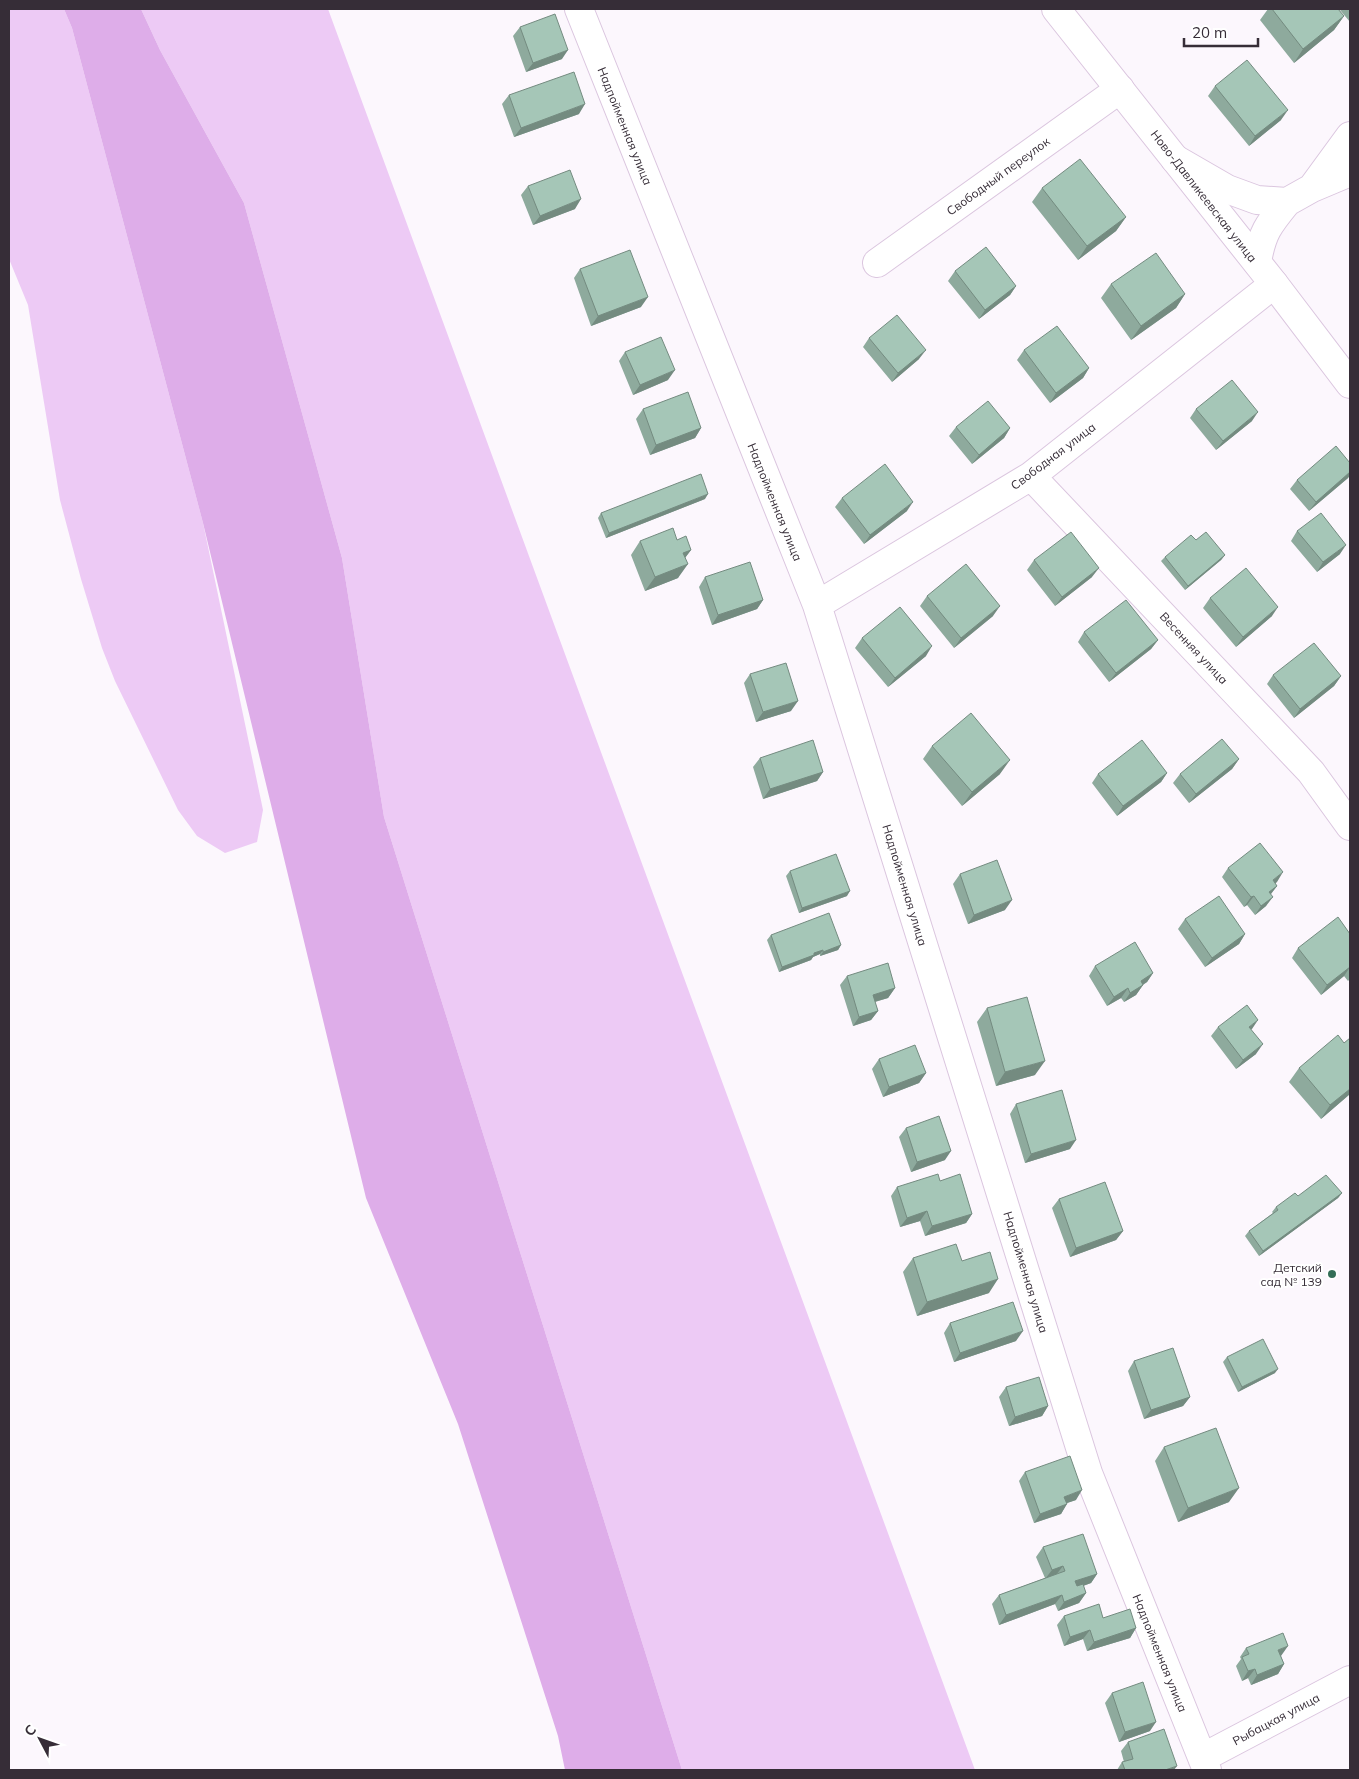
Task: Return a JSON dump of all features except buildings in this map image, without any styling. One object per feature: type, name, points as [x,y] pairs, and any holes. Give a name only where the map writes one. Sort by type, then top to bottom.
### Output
[{"type":"street","name":"Надпойменная улица","points":[[578,9],[817,605],[1088,1473],[1205,1764]]},
{"type":"street","name":"Ново-Давликеевская улица","points":[[1056,9],[1257,262],[1350,384]]},
{"type":"street","name":"Свободный переулок","points":[[877,263],[1120,89]]},
{"type":"street","points":[[1312,188],[1350,136]]},
{"type":"street","points":[[1174,158],[1227,189],[1256,200],[1286,202]]},
{"type":"street","points":[[1257,262],[1260,244],[1268,224],[1286,202],[1312,188],[1350,172]]},
{"type":"street","name":"Свободная улица","points":[[817,605],[1031,476],[1274,284]]},
{"type":"street","name":"Весенняя улица","points":[[1031,476],[1310,772],[1350,826]]},
{"type":"street","name":"Рыбацкая улица","points":[[1205,1764],[1350,1680]]},
{"type":"shaded area","points":[[9,9],[64,9],[72,28],[203,523],[263,810],[257,842],[225,853],[197,836],[178,810],[115,681],[102,648],[81,579],[60,500],[28,305],[9,259]]},
{"type":"shaded area","points":[[64,9],[141,9],[160,50],[244,203],[342,558],[384,817],[682,1770],[565,1770],[558,1736],[458,1424],[366,1198],[203,523],[72,28]]},
{"type":"shaded area","points":[[141,9],[328,9],[975,1770],[682,1770],[384,817],[342,558],[244,203],[160,50]]},
{"type":"place","name":"Детский сад № 139","points":[[1332,1274]]}]
